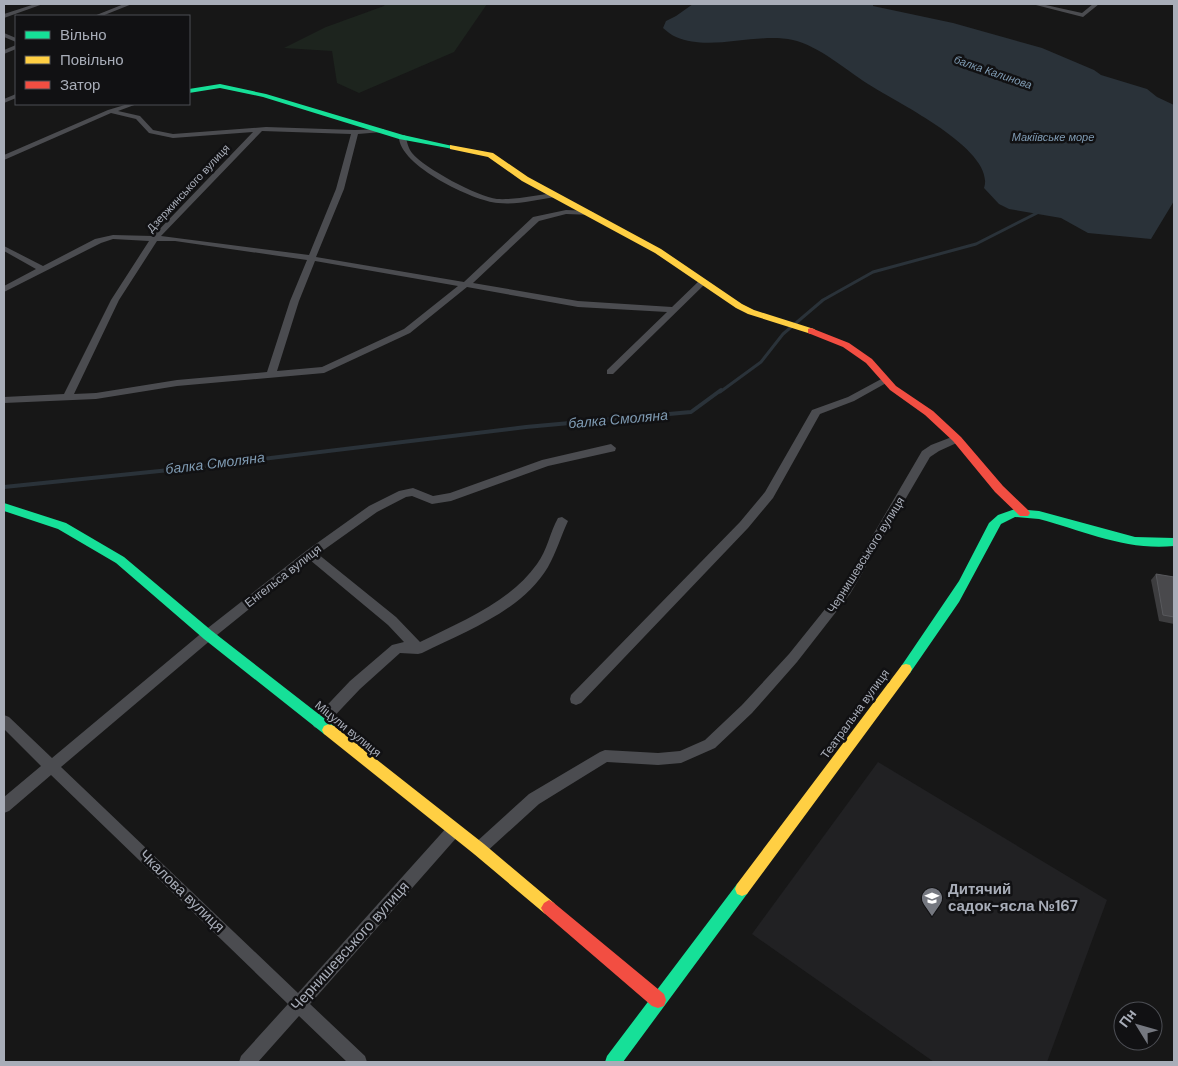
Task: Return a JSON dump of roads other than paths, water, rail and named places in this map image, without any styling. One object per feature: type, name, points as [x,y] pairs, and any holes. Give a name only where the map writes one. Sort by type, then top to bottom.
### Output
[{"type":"street","points":[[4,16],[40,4]]},
{"type":"street","points":[[100,15],[129,4]]},
{"type":"street","points":[[1035,4],[1083,15],[1096,4]]},
{"type":"street","points":[[190,90],[220,86],[264,95],[402,137],[490,155],[525,179],[658,252],[745,309],[805,328],[846,345],[869,361],[893,388],[929,413],[957,439],[999,489],[1024,513]]},
{"type":"street","points":[[4,158],[110,112],[131,105]]},
{"type":"street","points":[[110,112],[138,117],[151,132],[173,136],[259,130],[355,132],[382,130]]},
{"type":"street","name":"Дзержинського вулиця","points":[[67,397],[115,300],[155,238],[259,130]]},
{"type":"street","points":[[271,375],[304,277],[339,197],[355,132]]},
{"type":"street","points":[[402,137],[409,155],[417,162],[434,174],[481,198],[500,201],[556,195]]},
{"type":"street","points":[[4,400],[96,396],[177,383],[324,370],[408,331],[465,284],[536,219],[566,212],[590,213]]},
{"type":"street","points":[[4,289],[98,241],[113,236],[175,239],[312,258],[578,304],[674,310]]},
{"type":"street","points":[[4,248],[42,269]]},
{"type":"street","points":[[610,372],[703,282]]},
{"type":"street","points":[[576,700],[744,525],[769,495],[816,412],[851,399],[885,380]]},
{"type":"street","name":"Чернишевського вулиця","points":[[479,850],[534,799],[605,756],[658,759],[681,757],[710,744],[747,709],[831,612],[846,590],[926,454],[934,448],[957,439]]},
{"type":"street","name":"Енгельса вулиця","points":[[4,806],[208,635],[310,554],[373,509],[403,494],[413,492],[432,500],[451,497],[546,463],[611,448]]},
{"type":"street","name":"Міцули вулиця","points":[[4,507],[62,526],[120,560],[208,635],[479,850],[658,1000]]},
{"type":"street","name":"Театральна вулиця","points":[[613,1062],[879,706],[951,605],[976,562],[992,528],[1006,515],[1035,514],[1137,543],[1159,544],[1174,542]]},
{"type":"street","points":[[319,723],[354,685],[396,649],[404,647],[418,649],[491,612],[520,592],[543,566],[562,521]]},
{"type":"street","points":[[310,554],[392,621],[418,649]]},
{"type":"street","name":"Чкалова вулиця","points":[[4,720],[359,1062]]},
{"type":"street","name":"Чернишевського вулиця","points":[[248,1062],[453,831]]},
{"type":"water","name":"Макіївське море","points":[[693,4],[873,4],[873,6],[953,23],[1042,48],[1094,70],[1101,75],[1147,89],[1157,97],[1174,105],[1174,201],[1151,239],[1088,233],[1061,218],[1009,209],[999,204],[984,188],[984,173],[975,158],[960,143],[920,114],[868,84],[813,47],[793,40],[779,38],[704,43],[674,36],[663,28],[666,21]]},
{"type":"waterway","name":"балка Смоляна","points":[[720,392],[761,362],[783,334],[823,300],[873,272],[976,244],[1039,212]]},
{"type":"waterway","name":"балка Смоляна","points":[[4,487],[189,468],[526,427],[691,412],[721,390]]},
{"type":"place","name":"Дитячий садок-ясла №167","points":[[932,917]]},
{"type":"water label","name":"балка Калинова","points":[[993,72]]}]
